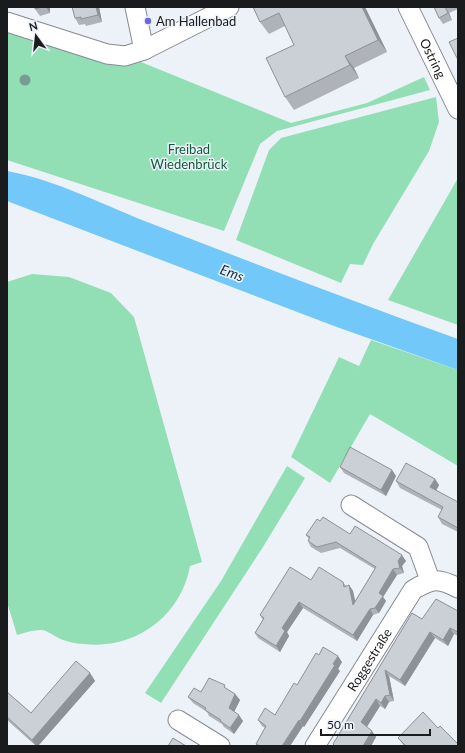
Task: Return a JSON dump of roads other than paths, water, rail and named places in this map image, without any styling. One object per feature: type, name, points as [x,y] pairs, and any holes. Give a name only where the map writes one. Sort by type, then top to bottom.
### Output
[{"type":"street","points":[[135,7],[144,50]]},
{"type":"street","points":[[7,22],[107,54],[125,56],[144,50],[229,7]]},
{"type":"street","name":"Ostring","points":[[408,7],[458,109]]},
{"type":"street","points":[[351,505],[418,547],[430,580],[449,582],[458,588]]},
{"type":"street","name":"Roggestraße","points":[[315,746],[413,590],[430,580]]},
{"type":"street","points":[[178,720],[220,746]]},
{"type":"water","name":"Ems","points":[[7,171],[26,175],[64,187],[137,218],[230,254],[458,339],[458,370],[334,326],[7,201]]},
{"type":"place","name":"Am Hallenbad","points":[[148,21]]},
{"type":"park label","name":"Freibad Wiedenbrück","points":[[189,156]]}]
